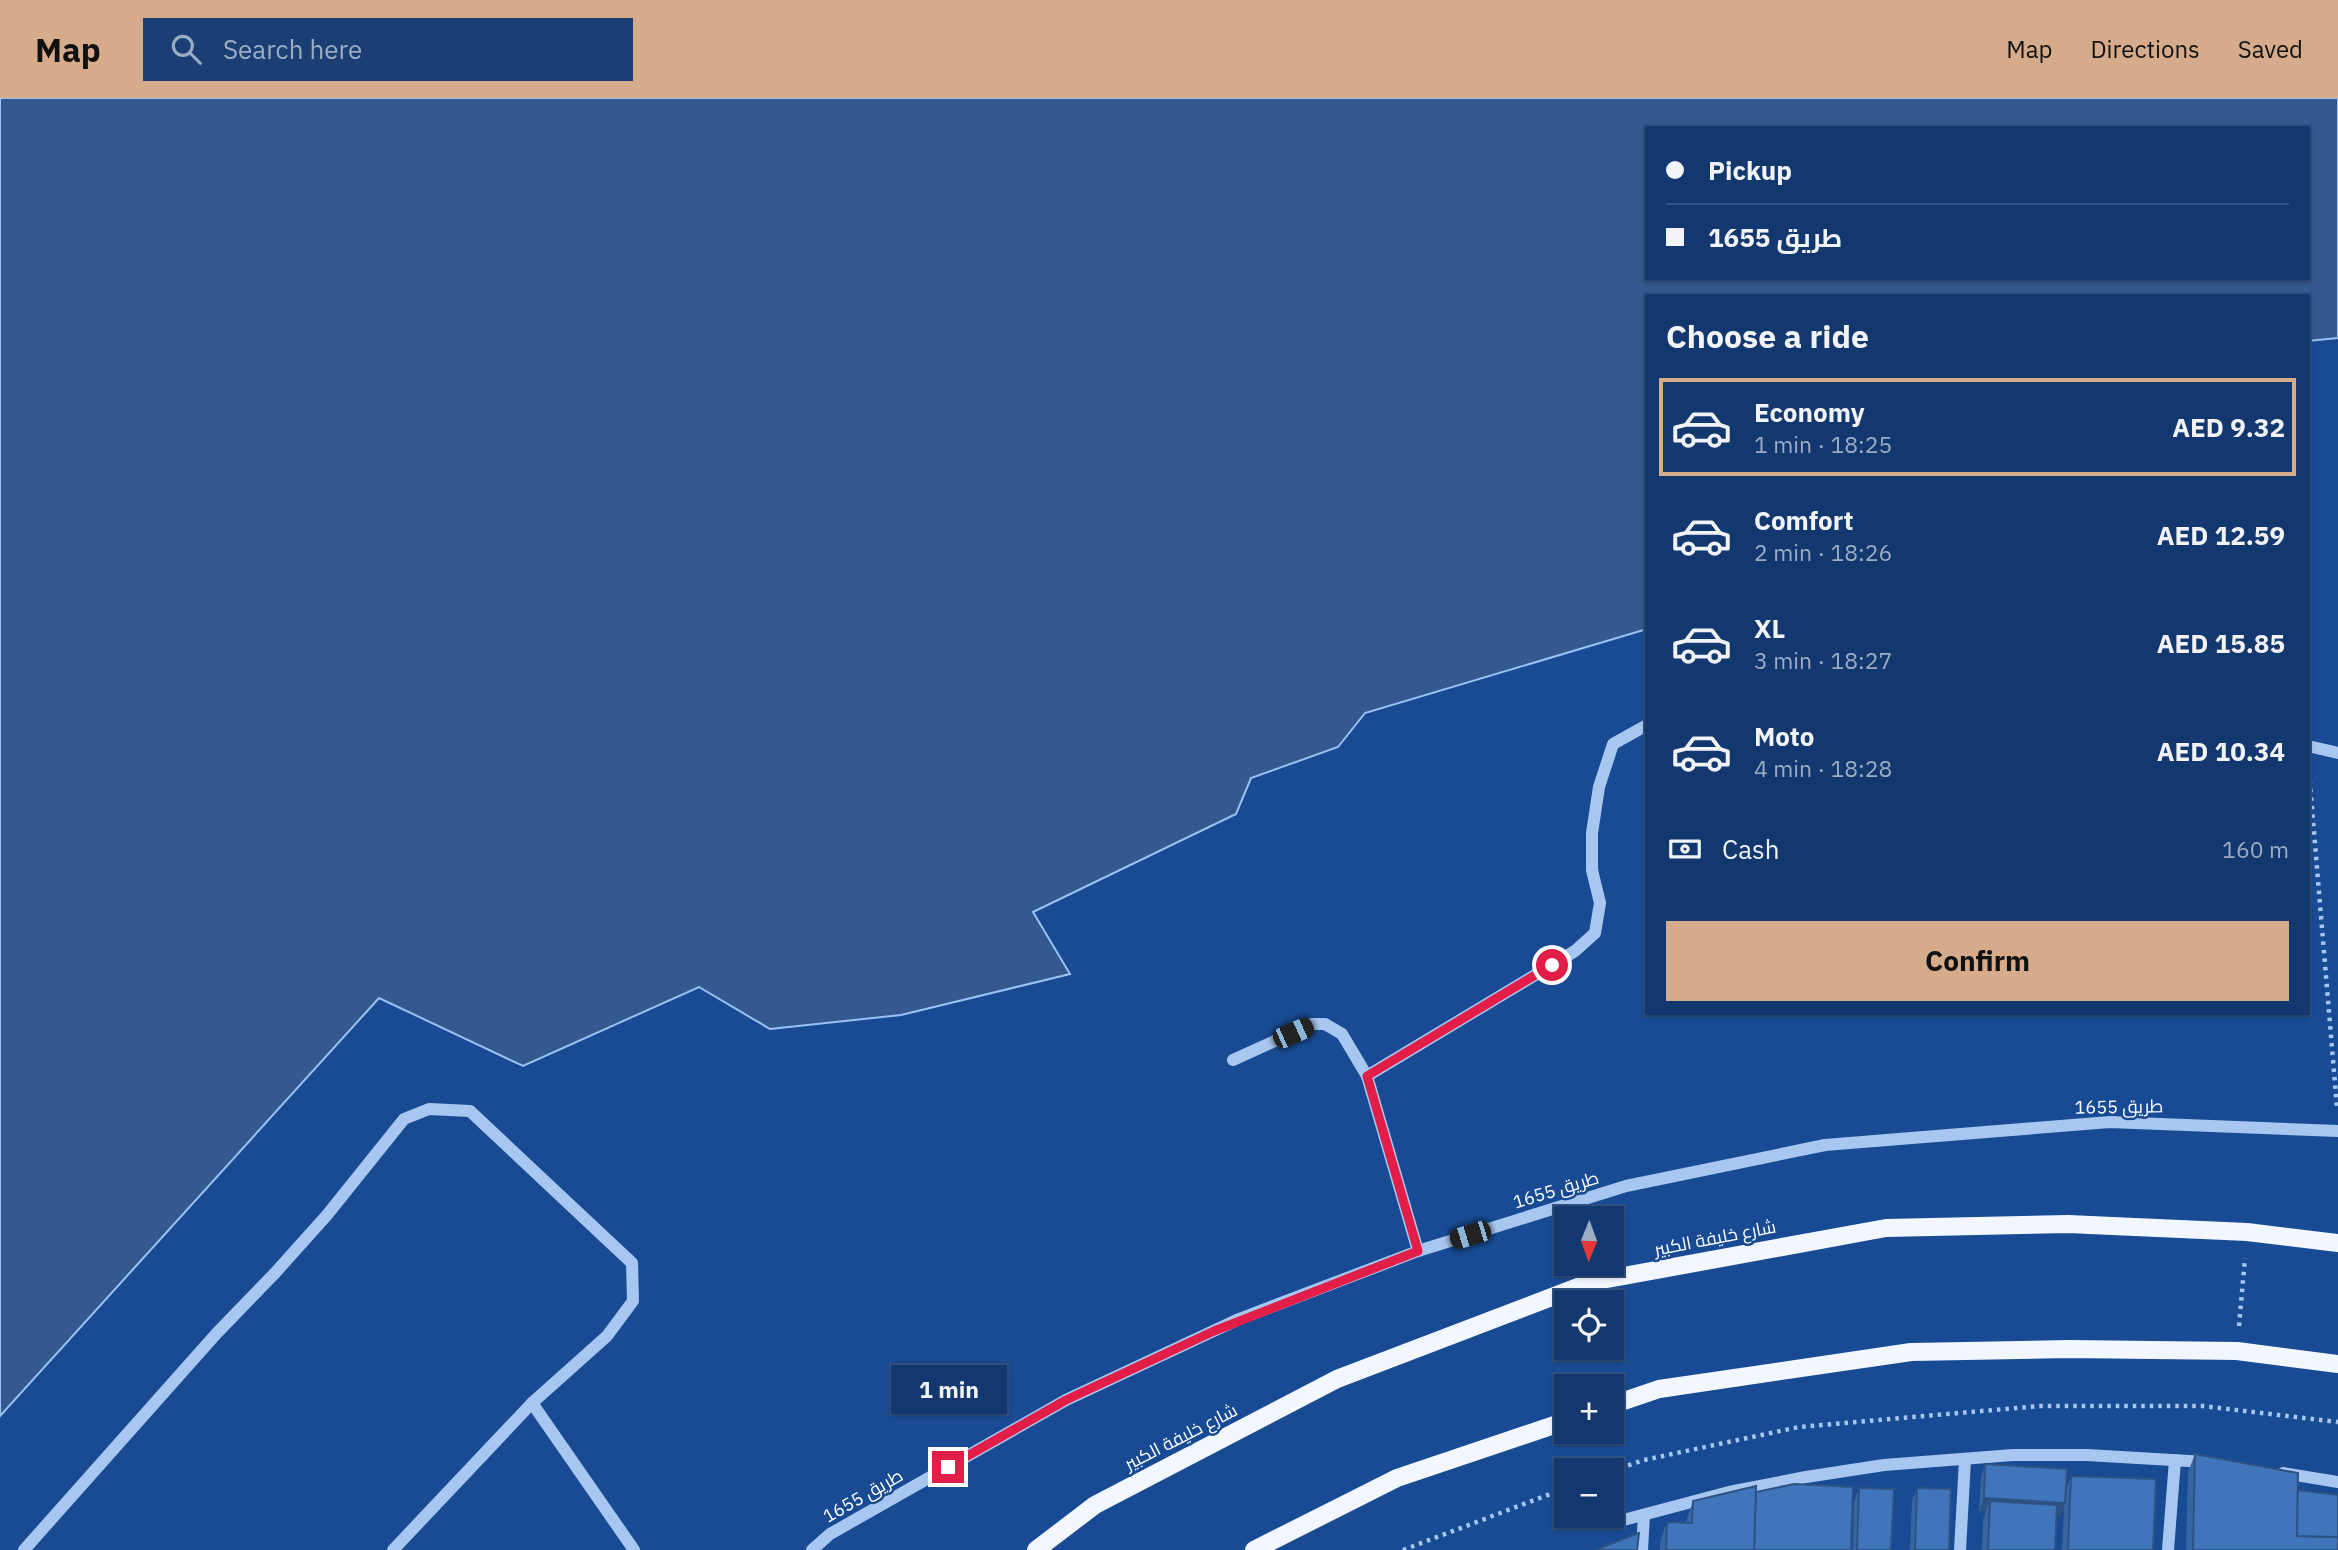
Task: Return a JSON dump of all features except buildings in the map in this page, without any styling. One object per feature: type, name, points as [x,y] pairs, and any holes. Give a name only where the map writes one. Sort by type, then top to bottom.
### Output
[{"type":"main road","name":"شارع خليفة الكبير","points":[[1036,1550],[1095,1505],[1336,1380],[1591,1282],[1886,1228],[2068,1224],[2247,1232],[2338,1243]]},
{"type":"main road","points":[[1624,1401],[1659,1390],[1911,1352],[2070,1349],[2237,1351],[2338,1364]]},
{"type":"main road","points":[[1254,1550],[1396,1478],[1554,1425]]},
{"type":"street","points":[[1367,1076],[1575,951],[1595,933],[1600,903],[1592,870],[1592,833],[1600,787],[1613,744],[1645,726]]},
{"type":"street","points":[[2310,746],[2338,753]]},
{"type":"street","points":[[1233,1060],[1312,1024],[1325,1024],[1342,1034],[1367,1076],[1418,1251]]},
{"type":"street","points":[[24,1550],[216,1334],[327,1215],[404,1119],[429,1109],[470,1111],[632,1263],[633,1301],[607,1336],[532,1403],[393,1550]]},
{"type":"street","name":"طريق 1655","points":[[812,1550],[830,1534],[1066,1400],[1239,1319],[1418,1251],[1626,1186],[1825,1145],[2110,1122],[2338,1131]]},
{"type":"street","points":[[532,1403],[634,1550]]},
{"type":"street","points":[[1624,1520],[1728,1492],[1885,1465],[2013,1455],[2087,1455],[2225,1464]]},
{"type":"street","points":[[1960,1550],[1965,1460]]},
{"type":"street","points":[[2168,1550],[2175,1460]]},
{"type":"street","points":[[2275,1472],[2338,1482]]},
{"type":"street","points":[[1642,1550],[1644,1515]]},
{"type":"path","points":[[2310,788],[2337,1116]]},
{"type":"path","points":[[2237,1351],[2247,1232]]},
{"type":"path","points":[[1624,1467],[1644,1460],[1799,1427],[2039,1406],[2203,1406],[2338,1422]]},
{"type":"path","points":[[1403,1550],[1554,1493]]},
{"type":"water","points":[[0,98],[2338,98],[2338,338],[2310,341],[2310,294],[1645,294],[1645,630],[1365,713],[1338,747],[1251,778],[1236,814],[1033,912],[1070,974],[901,1015],[770,1029],[699,987],[523,1066],[379,998],[0,1416]]},
{"type":"route","points":[[948,1467],[1066,1400],[1239,1319],[1418,1251],[1367,1076],[1552,965]]}]
